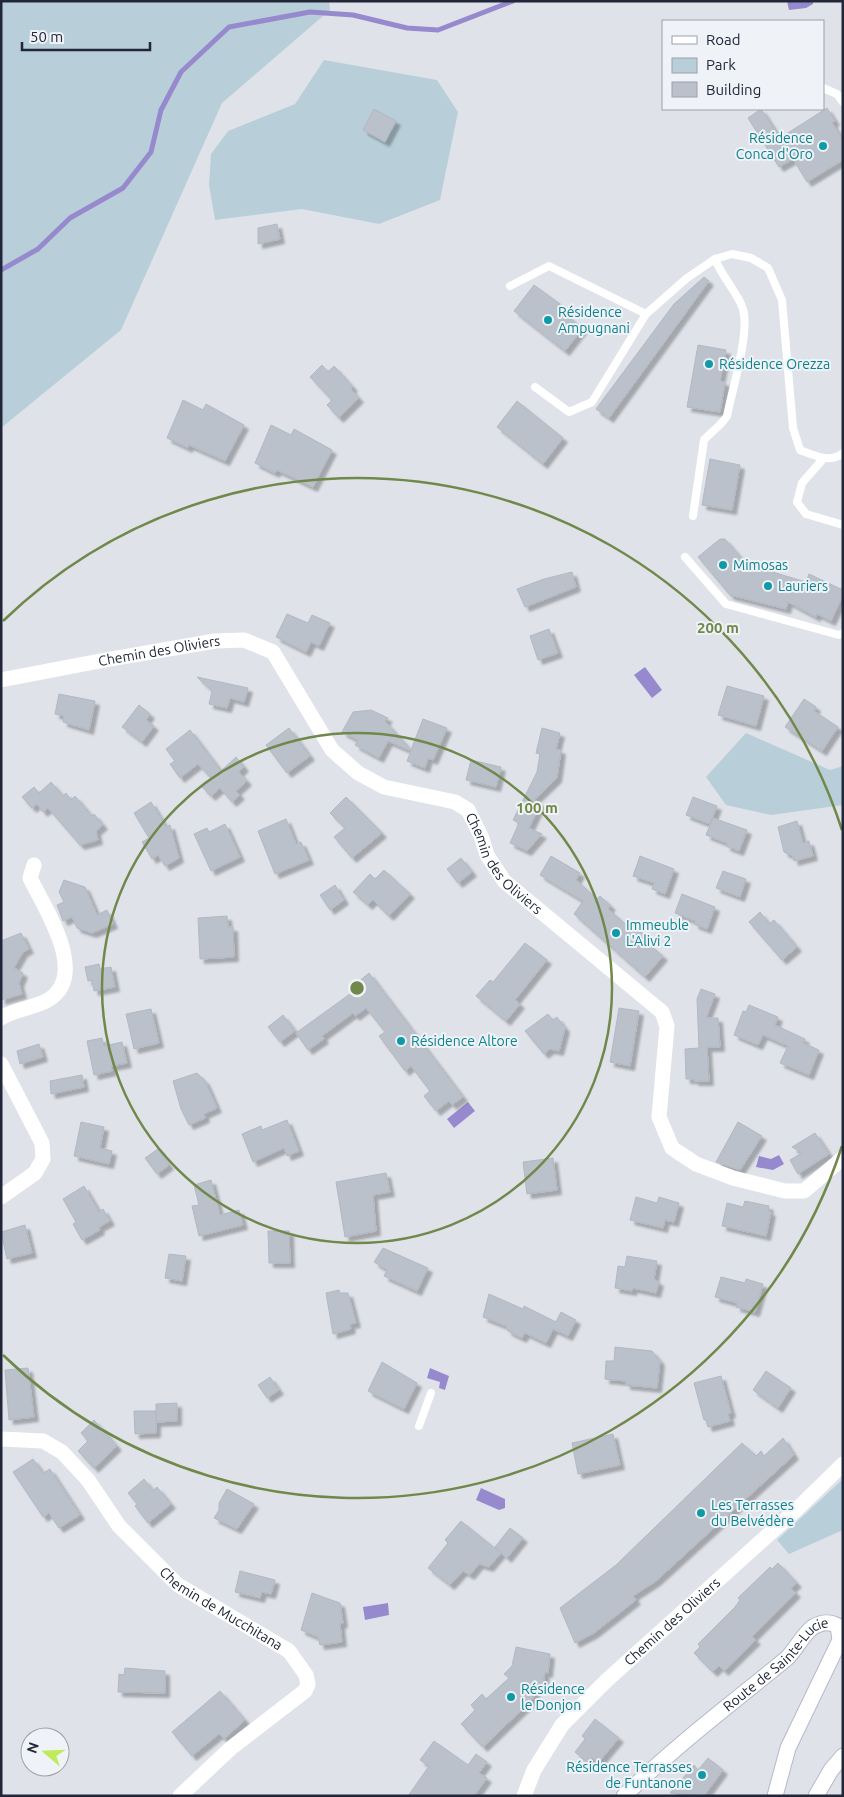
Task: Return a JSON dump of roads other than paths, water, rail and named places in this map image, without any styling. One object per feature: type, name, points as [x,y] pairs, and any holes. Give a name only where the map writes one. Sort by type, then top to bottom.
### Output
[{"type":"street","name":"Chemin des Oliviers","points":[[1,680],[215,641],[244,640],[273,652],[332,750],[358,773],[384,787],[455,802],[468,810],[481,836],[486,855],[504,880],[662,1012],[667,1026],[659,1117],[672,1148],[696,1164],[733,1178],[785,1191],[804,1191],[843,1158]]},
{"type":"street","points":[[1,1018],[49,1000],[62,986],[66,969],[60,938],[30,878],[34,865]]},
{"type":"street","points":[[1,1064],[42,1143],[43,1159],[35,1172],[1,1197]]},
{"type":"street","name":"Chemin de Mucchitana","points":[[1,1439],[43,1441],[62,1452],[88,1480],[120,1526],[178,1585],[289,1651],[306,1675],[308,1684],[304,1692],[232,1748],[180,1796]]},
{"type":"street","name":"Chemin des Oliviers","points":[[524,1796],[534,1770],[562,1725],[606,1681],[797,1509],[843,1464]]},
{"type":"street","name":"Route de Sainte-Lucie","points":[[624,1796],[657,1764],[791,1654],[810,1629],[821,1623],[840,1622],[840,1640],[788,1748],[774,1796]]},
{"type":"street","points":[[816,1796],[831,1770],[843,1756]]},
{"type":"lane","points":[[824,88],[837,94],[843,102]]},
{"type":"lane","points":[[535,387],[569,412],[592,402],[646,314],[687,278],[715,259],[732,254],[751,258],[768,268],[782,300],[796,435],[800,450],[823,459],[838,458],[843,453]]},
{"type":"lane","points":[[693,516],[704,440],[712,430],[722,425],[727,416],[745,326],[743,308],[721,275],[715,259]]},
{"type":"lane","points":[[510,286],[549,266],[646,314]]},
{"type":"lane","points":[[823,459],[802,483],[797,502],[806,514],[843,525]]},
{"type":"lane","points":[[685,557],[726,604],[839,635],[843,634]]},
{"type":"lane","points":[[419,1426],[431,1393]]},
{"type":"waterway","points":[[1,270],[38,249],[70,218],[123,188],[151,152],[161,110],[181,72],[229,27],[310,12],[353,15],[407,28],[438,30],[513,1]]},
{"type":"place","name":"Résidence Conca d'Oro","points":[[823,146]]},
{"type":"place","name":"Résidence Ampugnani","points":[[548,320]]},
{"type":"place","name":"Résidence Orezza","points":[[709,364]]},
{"type":"place","name":"Mimosas","points":[[723,565]]},
{"type":"place","name":"Lauriers","points":[[768,586]]},
{"type":"place","name":"Immeuble L'Alivi 2","points":[[616,933]]},
{"type":"place","name":"Résidence Altore","points":[[401,1041]]},
{"type":"place","name":"Les Terrasses du Belvédère","points":[[701,1513]]},
{"type":"place","name":"Résidence le Donjon","points":[[511,1697]]},
{"type":"place","name":"Résidence Terrasses de Funtanone","points":[[702,1775]]}]
